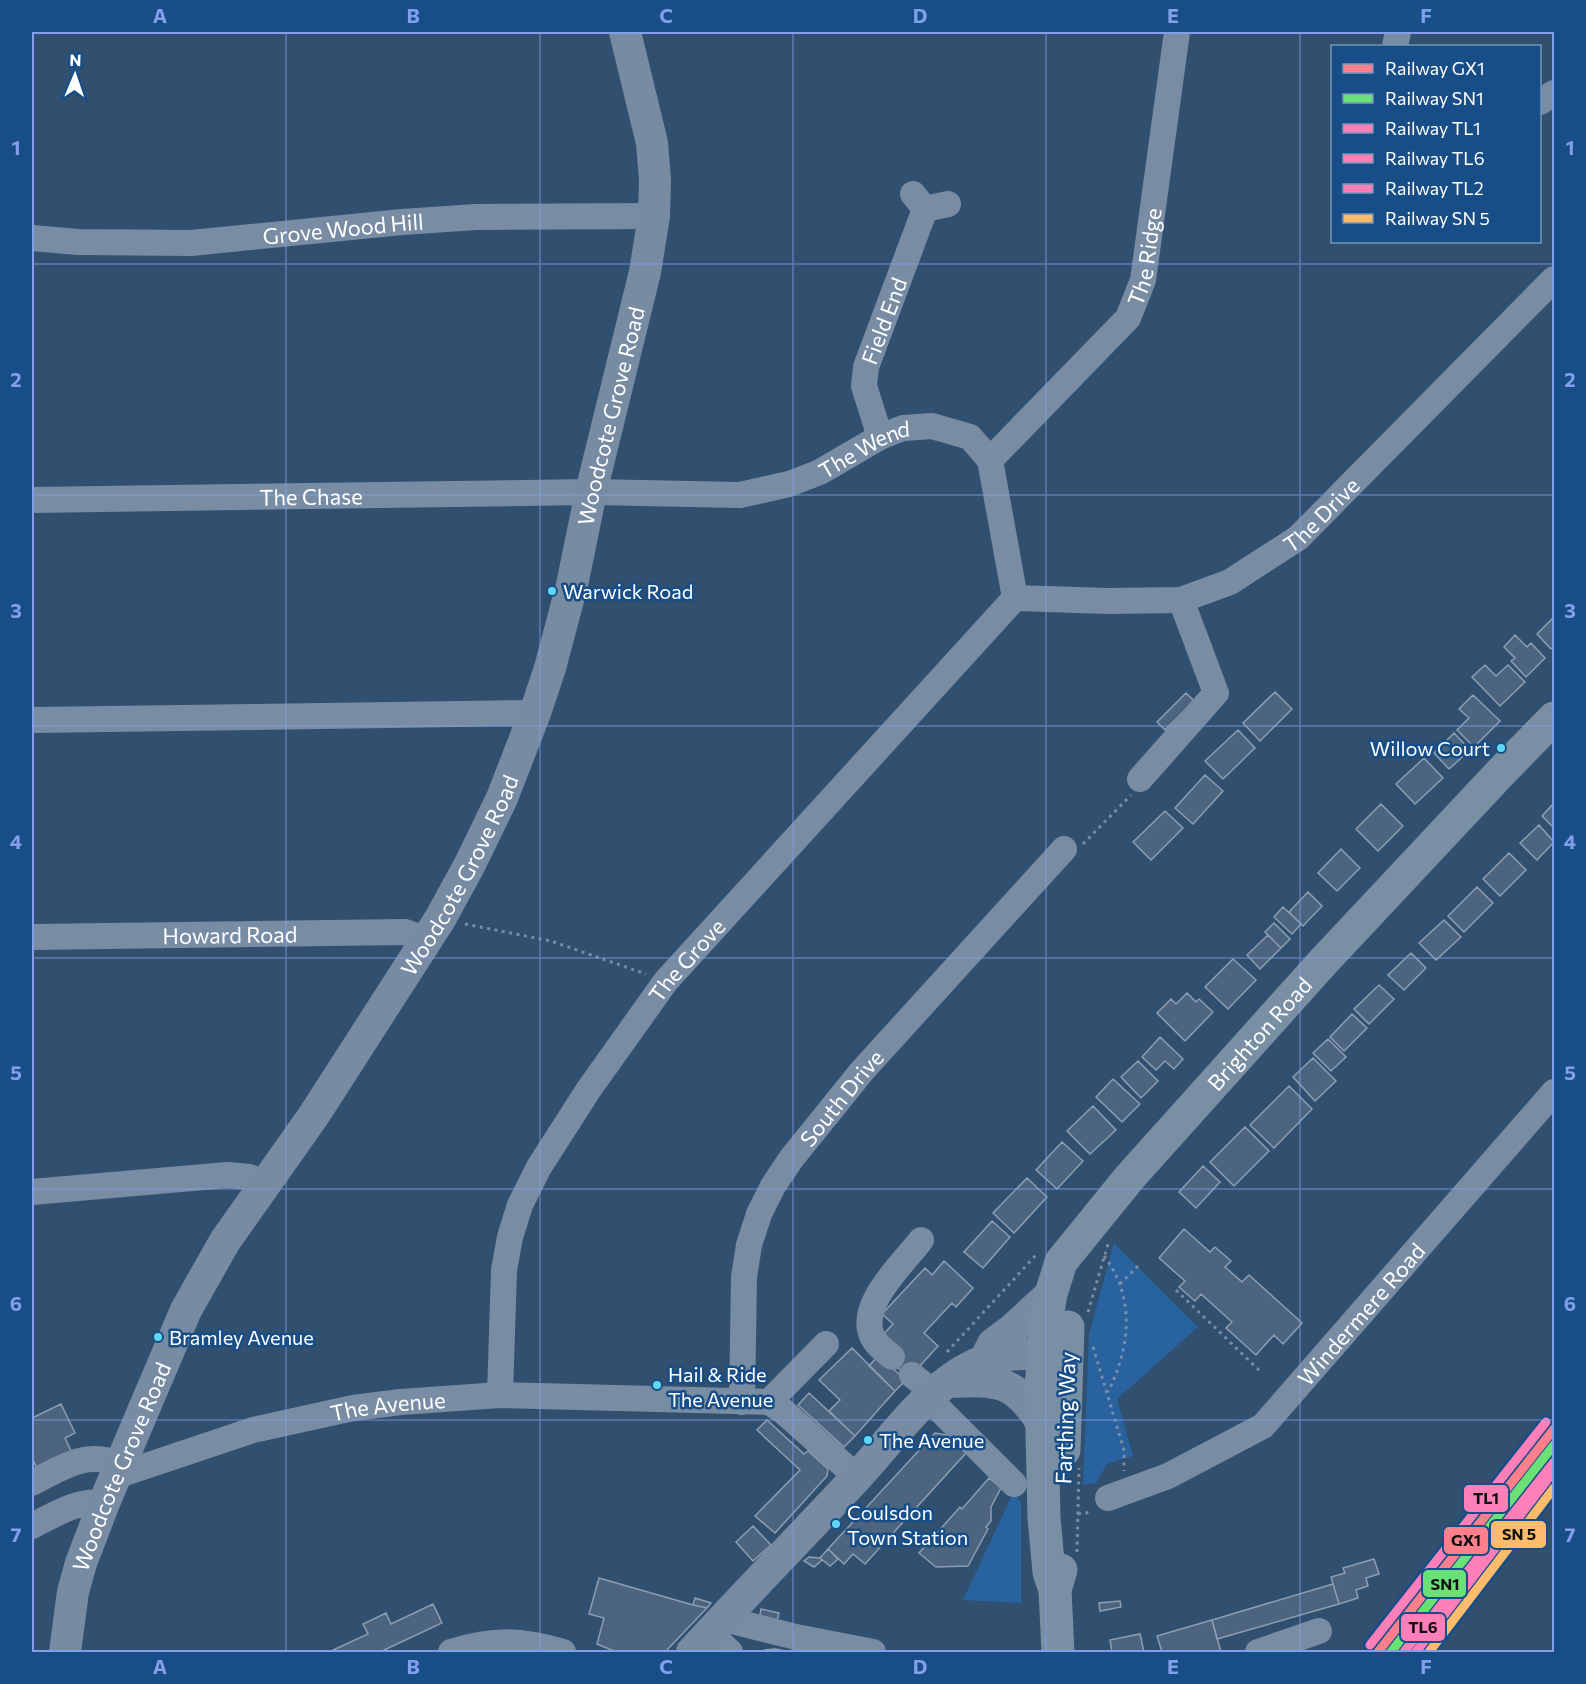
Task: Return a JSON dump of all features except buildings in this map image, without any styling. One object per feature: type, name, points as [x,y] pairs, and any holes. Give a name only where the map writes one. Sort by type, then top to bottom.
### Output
[{"type":"highway","name":"Brighton Road","points":[[1051,1294],[1061,1262],[1090,1251],[1130,1177],[1316,970],[1554,718]]},
{"type":"highway","name":"Farthing Way","points":[[1055,1590],[1060,1571],[1068,1318],[1079,1270],[1090,1251]]},
{"type":"highway","points":[[1051,1294],[1067,1352]]},
{"type":"highway","name":"Farthing Way","points":[[1058,1653],[1055,1590],[1049,1572],[1044,1518],[1042,1423],[1067,1352]]},
{"type":"main road","name":"Woodcote Grove Road","points":[[66,1637],[81,1563],[113,1481],[186,1310],[225,1241],[314,1115],[433,929],[470,864],[502,798],[535,713],[550,668],[572,585],[591,492],[645,272],[654,216],[655,180],[652,143],[625,32]]},
{"type":"main road","name":"Brighton Road","points":[[985,1360],[993,1344],[1051,1294]]},
{"type":"main road","name":"Brighton Road","points":[[714,1639],[857,1477],[933,1380],[999,1356],[1067,1352]]},
{"type":"main road","points":[[933,1380],[994,1381],[1003,1384],[1017,1392],[1042,1423]]},
{"type":"street","name":"The Ridge","points":[[990,460],[1128,318],[1143,280],[1177,32]]},
{"type":"street","points":[[1541,101],[1554,93]]},
{"type":"street","name":"Field End","points":[[880,437],[864,386],[867,367],[929,202]]},
{"type":"street","name":"Grove Wood Hill","points":[[32,238],[78,242],[190,243],[476,217],[654,216]]},
{"type":"street","name":"The Drive","points":[[1015,598],[1108,601],[1180,600],[1230,582],[1298,538],[1554,279]]},
{"type":"street","name":"The Wend","points":[[591,492],[740,495],[789,484],[820,472],[880,437],[903,429],[932,426],[970,436],[990,460],[1015,598]]},
{"type":"street","name":"The Chase","points":[[32,500],[591,492]]},
{"type":"street","name":"The Grove","points":[[500,1395],[504,1270],[510,1237],[520,1205],[539,1167],[583,1099],[666,981],[1015,598]]},
{"type":"street","points":[[1140,780],[1216,693],[1180,600]]},
{"type":"street","points":[[32,720],[535,713]]},
{"type":"street","name":"South Drive","points":[[742,1402],[744,1277],[749,1245],[759,1214],[773,1186],[791,1159],[862,1071],[1064,849]]},
{"type":"street","name":"Howard Road","points":[[32,937],[405,932],[433,929]]},
{"type":"street","name":"Windermere Road","points":[[1121,1488],[1168,1476],[1263,1426],[1554,1092]]},
{"type":"street","points":[[32,1192],[227,1175],[249,1177],[266,1183]]},
{"type":"street","points":[[892,1357],[876,1343],[872,1335],[869,1316],[876,1297],[921,1240]]},
{"type":"street","points":[[826,1344],[769,1402],[783,1411],[857,1477]]},
{"type":"street","points":[[933,1380],[1014,1484]]},
{"type":"street","name":"The Avenue","points":[[32,1526],[91,1501],[113,1481],[253,1430],[321,1415],[401,1402],[500,1395],[769,1402]]},
{"type":"street","points":[[32,1483],[57,1469],[82,1460],[99,1458],[109,1460],[113,1481]]},
{"type":"street","points":[[1258,1653],[1319,1631]]},
{"type":"street","points":[[714,1639],[796,1637],[873,1653]]},
{"type":"street","points":[[450,1653],[478,1644],[512,1641],[544,1646],[563,1653]]},
{"type":"path","points":[[1064,849],[1080,847],[1136,790],[1140,780]]},
{"type":"path","points":[[433,929],[551,941],[666,981]]},
{"type":"path","points":[[1090,1251],[1111,1236]]},
{"type":"path","points":[[1090,1251],[1112,1267],[1120,1284],[1127,1312],[1126,1337],[1119,1368],[1107,1394]]},
{"type":"path","points":[[1086,1320],[1090,1251]]},
{"type":"path","points":[[933,1380],[1039,1253]]},
{"type":"path","points":[[1120,1284],[1140,1264]]},
{"type":"path","points":[[1176,1290],[1261,1372]]},
{"type":"path","points":[[1067,1352],[1107,1394],[1124,1450],[1121,1488]]},
{"type":"path","points":[[1077,1560],[1079,1457]]},
{"type":"shaded area","points":[[1114,1243],[1198,1327],[1117,1399],[1133,1456],[1107,1464],[1096,1483],[1083,1485],[1089,1334]]},
{"type":"shaded area","points":[[1014,1491],[1021,1503],[1021,1603],[963,1600]]},
{"type":"rail line","name":"TL1","points":[[1370,1645],[1546,1422]]},
{"type":"rail line","name":"GX1","points":[[1378,1652],[1554,1429]]},
{"type":"rail line","name":"SN1","points":[[1391,1652],[1554,1445]]},
{"type":"rail line","name":"TL6","points":[[1404,1652],[1554,1462]]},
{"type":"rail line","name":"TL2","points":[[1416,1652],[1554,1471]]},
{"type":"transit line","points":[[1429,1652],[1554,1488]]},
{"type":"place","name":"Warwick Road","points":[[552,591]]},
{"type":"place","name":"Willow Court","points":[[1501,748]]},
{"type":"place","name":"Bramley Avenue","points":[[158,1337]]},
{"type":"place","name":"Hail & Ride The Avenue","points":[[657,1385]]},
{"type":"place","name":"The Avenue","points":[[868,1440]]},
{"type":"place","name":"Coulsdon Town Station","points":[[836,1524]]}]
